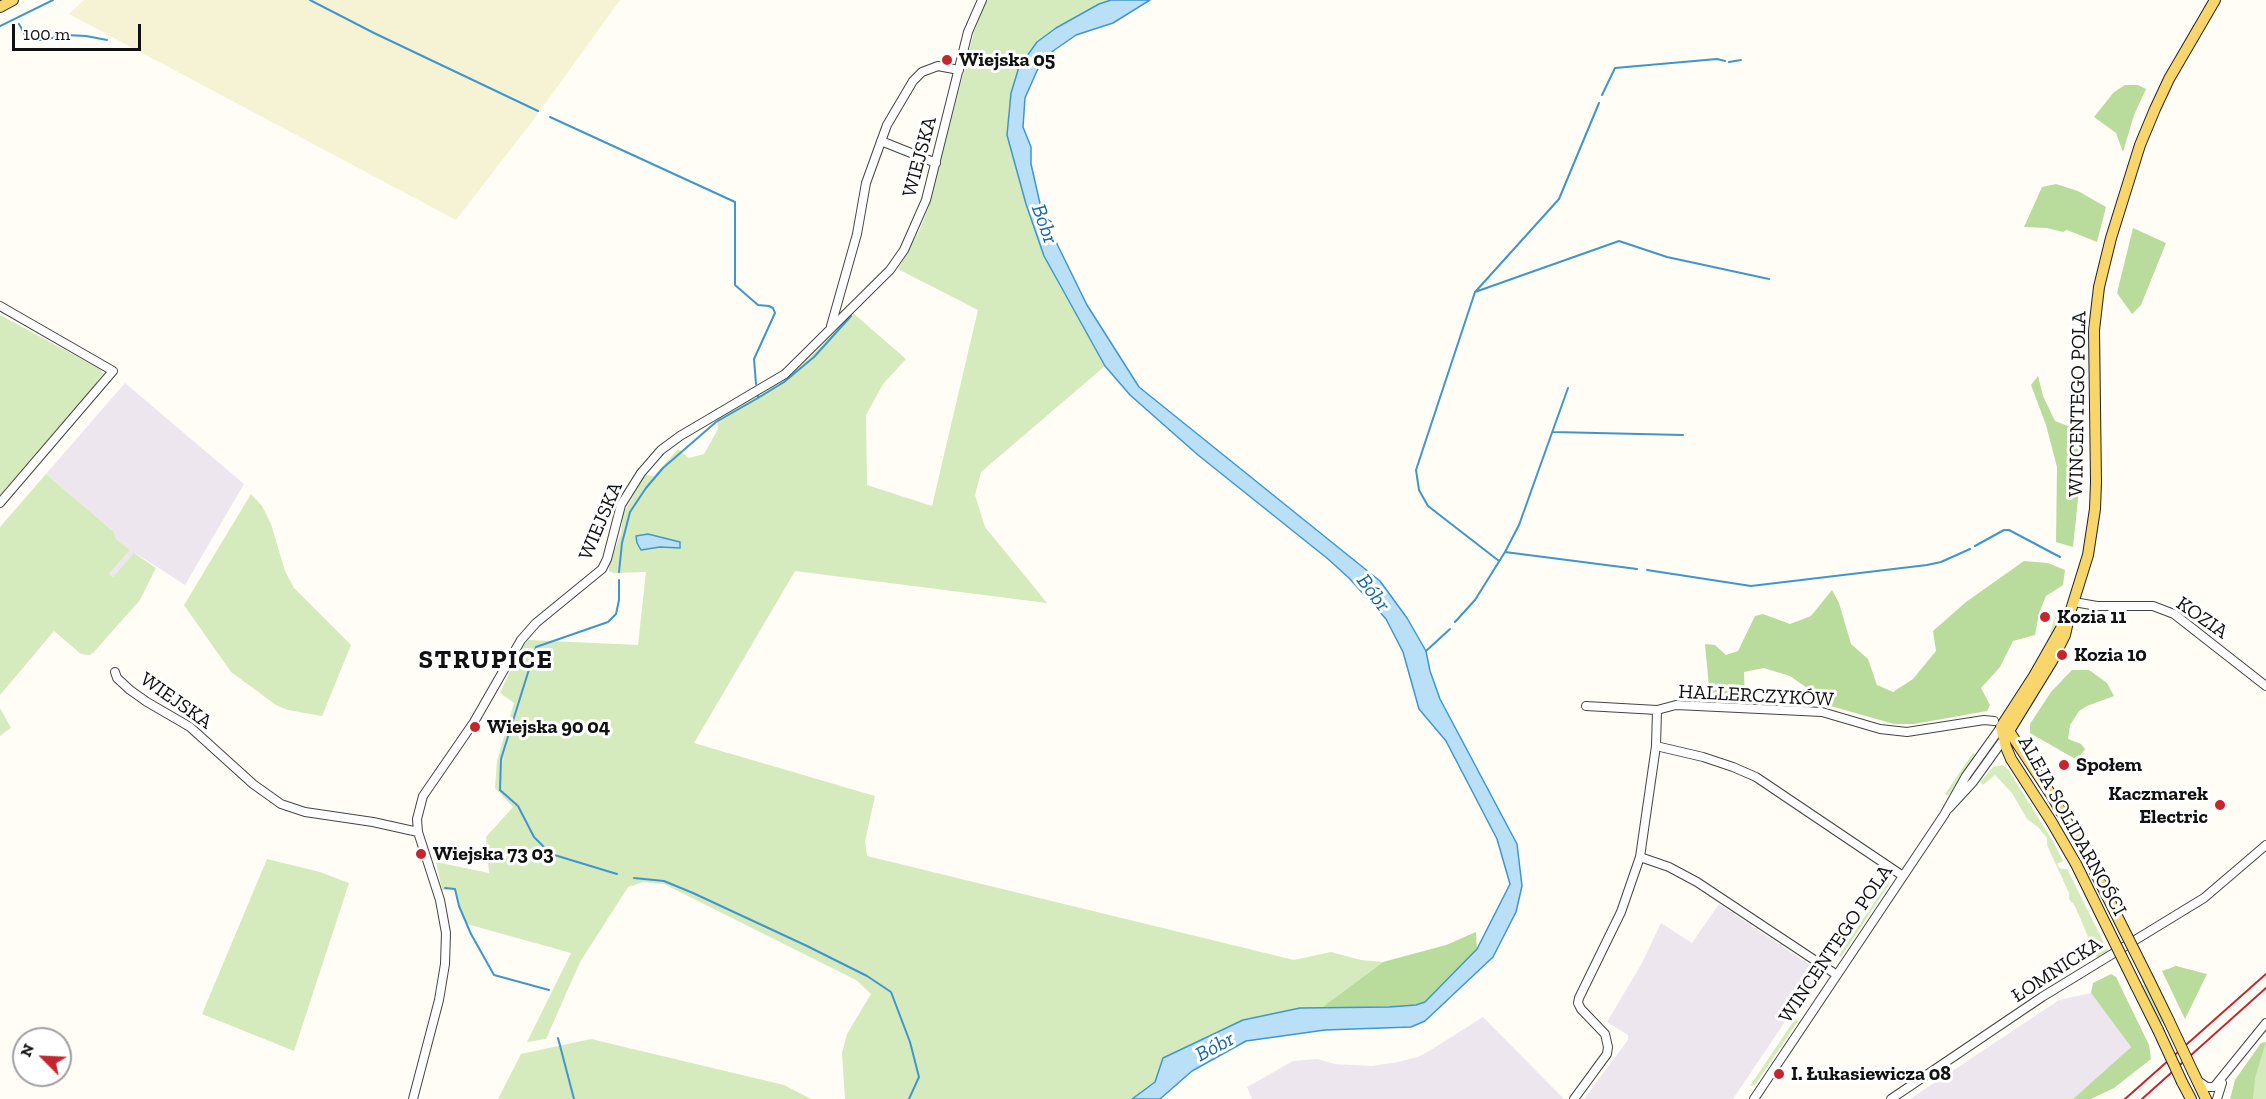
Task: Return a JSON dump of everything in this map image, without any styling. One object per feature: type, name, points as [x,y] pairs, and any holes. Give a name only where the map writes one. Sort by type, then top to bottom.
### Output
[{"type":"main road","points":[[0,7],[14,0]]},
{"type":"main road","name":"WINCENTEGO POLA","points":[[2002,730],[2052,661],[2065,635],[2088,555],[2095,509],[2094,330],[2103,267],[2134,164],[2155,109],[2174,70],[2215,0]]},
{"type":"main road","name":"ALEJA SOLIDARNOŚCI","points":[[2002,730],[2011,759],[2076,864],[2191,1099]]},
{"type":"main road","name":"ALEJA SOLIDARNOŚCI","points":[[2002,730],[2052,796],[2088,858],[2206,1099]]},
{"type":"street","name":"WIEJSKA","points":[[413,1099],[439,1000],[445,964],[446,933],[440,900],[418,832],[417,819],[423,796],[474,722],[521,640],[536,623],[602,569],[607,559],[621,505],[641,472],[661,450],[680,436],[784,374],[802,359],[830,328],[890,270],[904,250],[926,200],[968,32],[982,0]]},
{"type":"street","name":"WIEJSKA","points":[[830,328],[857,234],[866,183],[887,125],[913,81],[922,72],[938,66],[959,70]]},
{"type":"street","points":[[881,141],[936,163]]},
{"type":"street","points":[[0,306],[113,371],[0,503]]},
{"type":"street","name":"KOZIA","points":[[2072,608],[2153,606],[2174,614],[2266,686]]},
{"type":"street","name":"WIEJSKA","points":[[115,672],[117,678],[130,690],[190,727],[253,784],[281,804],[305,812],[373,822],[418,832]]},
{"type":"street","name":"HALLERCZYKÓW","points":[[1586,706],[1657,710],[1676,705],[1822,712],[1880,729],[1907,732],[1984,720],[2002,730]]},
{"type":"street","points":[[1574,1099],[1604,1060],[1608,1047],[1605,1034],[1578,1004],[1581,991],[1621,912],[1640,857],[1656,746],[1657,710]]},
{"type":"street","name":"WINCENTEGO POLA","points":[[1949,808],[1990,761],[2002,730]]},
{"type":"street","name":"WINCENTEGO POLA","points":[[1754,1099],[1949,808],[1966,776],[2002,730]]},
{"type":"street","points":[[1656,746],[1703,757],[1756,777],[1903,876]]},
{"type":"street","points":[[1990,761],[1998,758],[2011,759]]},
{"type":"street","name":"ŁOMNICKA","points":[[1891,1099],[2042,997],[2205,898],[2266,845]]},
{"type":"street","points":[[1640,857],[1669,867],[1696,882],[1837,975]]},
{"type":"street","points":[[2196,1077],[2206,1087],[2214,1087],[2266,1023]]},
{"type":"street","points":[[2217,1099],[2222,1084],[2255,1036]]},
{"type":"shaded area","points":[[84,0],[620,0],[534,119],[456,220],[69,14]]},
{"type":"shaded area","points":[[125,383],[244,484],[185,585],[135,553],[113,577],[109,574],[130,550],[116,539],[114,532],[46,474]]},
{"type":"shaded area","points":[[1719,904],[1816,969],[1817,974],[1733,1099],[1584,1099],[1628,1040],[1628,1035],[1607,1022],[1642,963],[1661,923],[1692,943]]},
{"type":"shaded area","points":[[2091,993],[2131,1047],[2073,1099],[1910,1099],[2059,1000]]},
{"type":"shaded area","points":[[1483,1017],[1564,1099],[1252,1099],[1247,1087],[1293,1061],[1317,1059],[1335,1064],[1372,1066],[1417,1057]]},
{"type":"green space","points":[[987,0],[1111,0],[1099,4],[1056,28],[1037,42],[1029,51],[1011,93],[1009,109],[1007,135],[1030,217],[1057,281],[1105,366],[981,472],[975,495],[985,527],[1047,603],[795,571],[694,743],[875,796],[865,841],[867,856],[1294,960],[1331,952],[1361,960],[1383,962],[1321,1008],[1300,1008],[1155,1082],[1132,1099],[845,1099],[842,1053],[847,1034],[871,994],[856,980],[664,884],[643,882],[628,887],[580,962],[546,1039],[527,1042],[571,953],[467,924],[455,889],[442,890],[436,862],[489,873],[486,837],[513,807],[495,788],[497,761],[514,703],[500,693],[519,652],[528,640],[638,645],[646,572],[613,573],[609,571],[609,566],[621,533],[623,514],[645,475],[654,476],[678,449],[689,458],[704,454],[718,429],[717,419],[785,379],[853,313],[906,359],[883,384],[866,415],[867,485],[932,506],[978,310],[898,269],[928,209],[974,32]]},
{"type":"green space","points":[[2125,85],[2138,85],[2146,89],[2134,115],[2123,152],[2116,133],[2094,117],[2114,92]]},
{"type":"green space","points":[[2056,184],[2078,191],[2106,207],[2097,242],[2067,230],[2063,232],[2047,228],[2024,227],[2042,187]]},
{"type":"green space","points":[[2133,228],[2166,243],[2141,305],[2132,314],[2117,293]]},
{"type":"green space","points":[[0,315],[100,369],[103,373],[81,404],[0,495]]},
{"type":"green space","points":[[2038,376],[2043,396],[2055,421],[2068,426],[2079,426],[2078,499],[2073,547],[2056,542],[2057,467],[2046,425],[2031,385]]},
{"type":"green space","points":[[46,474],[114,532],[116,539],[130,550],[109,574],[113,577],[134,553],[156,568],[140,600],[93,653],[81,654],[54,631],[0,695],[0,527]]},
{"type":"green space","points":[[251,494],[262,506],[271,524],[285,571],[294,588],[351,645],[322,716],[288,710],[276,705],[231,672],[184,605]]},
{"type":"green space","points":[[2024,561],[2048,563],[2065,570],[2063,585],[2046,596],[2039,613],[2035,635],[2013,641],[2000,667],[1981,688],[1990,705],[1987,711],[1914,724],[1894,724],[1813,701],[1810,690],[1790,676],[1764,668],[1744,672],[1745,705],[1713,702],[1709,687],[1705,644],[1715,645],[1726,655],[1738,651],[1755,616],[1763,614],[1790,624],[1811,616],[1832,590],[1839,603],[1851,644],[1868,659],[1877,685],[1893,692],[1913,679],[1936,651],[1933,631],[1966,602]]},
{"type":"green space","points":[[2058,607],[2063,611],[2052,634],[2050,633]]},
{"type":"green space","points":[[2072,670],[2089,670],[2107,683],[2114,696],[2079,711],[2070,725],[2068,739],[2081,744],[2085,749],[2077,760],[2030,733],[2030,724],[2051,692]]},
{"type":"green space","points":[[0,708],[11,728],[0,736]]},
{"type":"green space","points":[[1973,753],[1976,755],[1948,796],[1945,794]]},
{"type":"green space","points":[[2002,765],[2008,769],[2054,843],[2063,861],[2057,864],[2058,866],[2061,869],[2067,869],[2108,951],[2097,958],[2075,906],[2069,899],[2069,893],[2047,845],[2047,838],[2027,819],[2012,793],[1995,775],[1983,785],[1980,782],[1993,767]]},
{"type":"green space","points":[[267,859],[320,872],[349,883],[294,1051],[202,1014]]},
{"type":"green space","points":[[1890,880],[1888,886],[1841,957],[1838,955]]},
{"type":"green space","points":[[1476,932],[1477,949],[1425,1002],[1390,1007],[1321,1008],[1383,962],[1446,945]]},
{"type":"green space","points":[[2176,966],[2207,974],[2185,1019],[2162,971]]},
{"type":"green space","points":[[2111,974],[2116,977],[2149,1045],[2151,1059],[2114,1088],[2091,1099],[2073,1099],[2131,1047],[2091,993],[2093,983]]},
{"type":"green space","points":[[2145,984],[2163,1022],[2160,1024],[2142,986]]},
{"type":"green space","points":[[1795,1019],[1798,1021],[1755,1085],[1750,1086]]},
{"type":"green space","points":[[591,1039],[784,1085],[811,1099],[498,1099],[521,1054]]},
{"type":"green space","points":[[2266,1042],[2266,1099],[2236,1099],[2239,1086]]},
{"type":"green space","points":[[2266,1042],[2255,1078],[2253,1099],[2230,1099],[2235,1080],[2261,1043]]},
{"type":"water","name":"Bóbr","points":[[1111,0],[1150,0],[1113,23],[1076,35],[1053,51],[1040,64],[1025,98],[1023,127],[1031,147],[1031,164],[1041,208],[1058,246],[1087,305],[1139,387],[1380,581],[1407,618],[1426,651],[1440,699],[1517,844],[1522,886],[1516,912],[1493,957],[1425,1021],[1411,1027],[1325,1030],[1246,1041],[1192,1071],[1160,1099],[1132,1099],[1155,1082],[1163,1058],[1243,1020],[1300,1008],[1389,1007],[1425,1002],[1477,949],[1510,884],[1497,839],[1446,741],[1419,709],[1403,652],[1386,619],[1349,578],[1328,559],[1198,455],[1130,395],[1105,366],[1044,256],[1026,204],[1007,135],[1011,93],[1019,67],[1037,42],[1056,28],[1099,4]]},
{"type":"water","points":[[648,534],[680,542],[680,548],[660,547],[641,550],[636,536]]},
{"type":"waterway","points":[[0,26],[53,0]]},
{"type":"waterway","points":[[310,0],[538,111]]},
{"type":"waterway","points":[[19,24],[25,35],[33,40],[66,35],[107,40]]},
{"type":"waterway","points":[[1602,95],[1615,68],[1717,59],[1725,61]]},
{"type":"waterway","points":[[1729,62],[1741,60]]},
{"type":"waterway","points":[[1476,291],[1559,199],[1599,103]]},
{"type":"waterway","points":[[550,117],[735,202],[735,285],[758,305],[769,306],[775,313],[754,359],[756,384]]},
{"type":"waterway","points":[[1499,561],[1428,506],[1419,490],[1416,470],[1475,292],[1619,241],[1667,257],[1769,279]]},
{"type":"waterway","points":[[758,398],[784,382],[814,357],[851,316]]},
{"type":"waterway","points":[[1505,552],[1519,525],[1568,388]]},
{"type":"waterway","points":[[619,572],[622,543],[630,512],[646,488],[663,468],[716,422],[758,398],[758,395]]},
{"type":"waterway","points":[[1553,432],[1683,435]]},
{"type":"waterway","points":[[1975,546],[2004,530],[2009,530],[2060,557]]},
{"type":"waterway","points":[[1647,570],[1751,586],[1927,565],[1941,562],[1970,549]]},
{"type":"waterway","points":[[1455,622],[1475,600],[1505,552],[1637,569]]},
{"type":"waterway","points":[[617,874],[551,854],[534,837],[518,806],[500,790],[501,759],[536,647],[608,622],[616,614],[619,580]]},
{"type":"waterway","points":[[1426,651],[1450,629]]},
{"type":"waterway","points":[[634,878],[664,881],[693,893],[807,946],[867,976],[891,992],[910,1042],[919,1077],[909,1099]]},
{"type":"waterway","points":[[445,888],[455,889],[459,906],[471,934],[494,975],[549,990]]},
{"type":"waterway","points":[[558,1038],[574,1099]]},
{"type":"railway","points":[[2125,1099],[2266,974]]},
{"type":"railway","points":[[2142,1099],[2266,988]]},
{"type":"place","name":"Wiejska 05","points":[[947,60]]},
{"type":"place","name":"Kozia 11","points":[[2045,617]]},
{"type":"place","name":"Kozia 10","points":[[2062,655]]},
{"type":"place","name":"Wiejska 90 04","points":[[475,727]]},
{"type":"place","name":"Społem","points":[[2064,765]]},
{"type":"place","name":"Kaczmarek Electric","points":[[2220,805]]},
{"type":"place","name":"Wiejska 73 03","points":[[421,854]]},
{"type":"place","name":"I. Łukasiewicza 08","points":[[1779,1074]]},
{"type":"district","name":"STRUPICE","points":[[486,661]]}]
